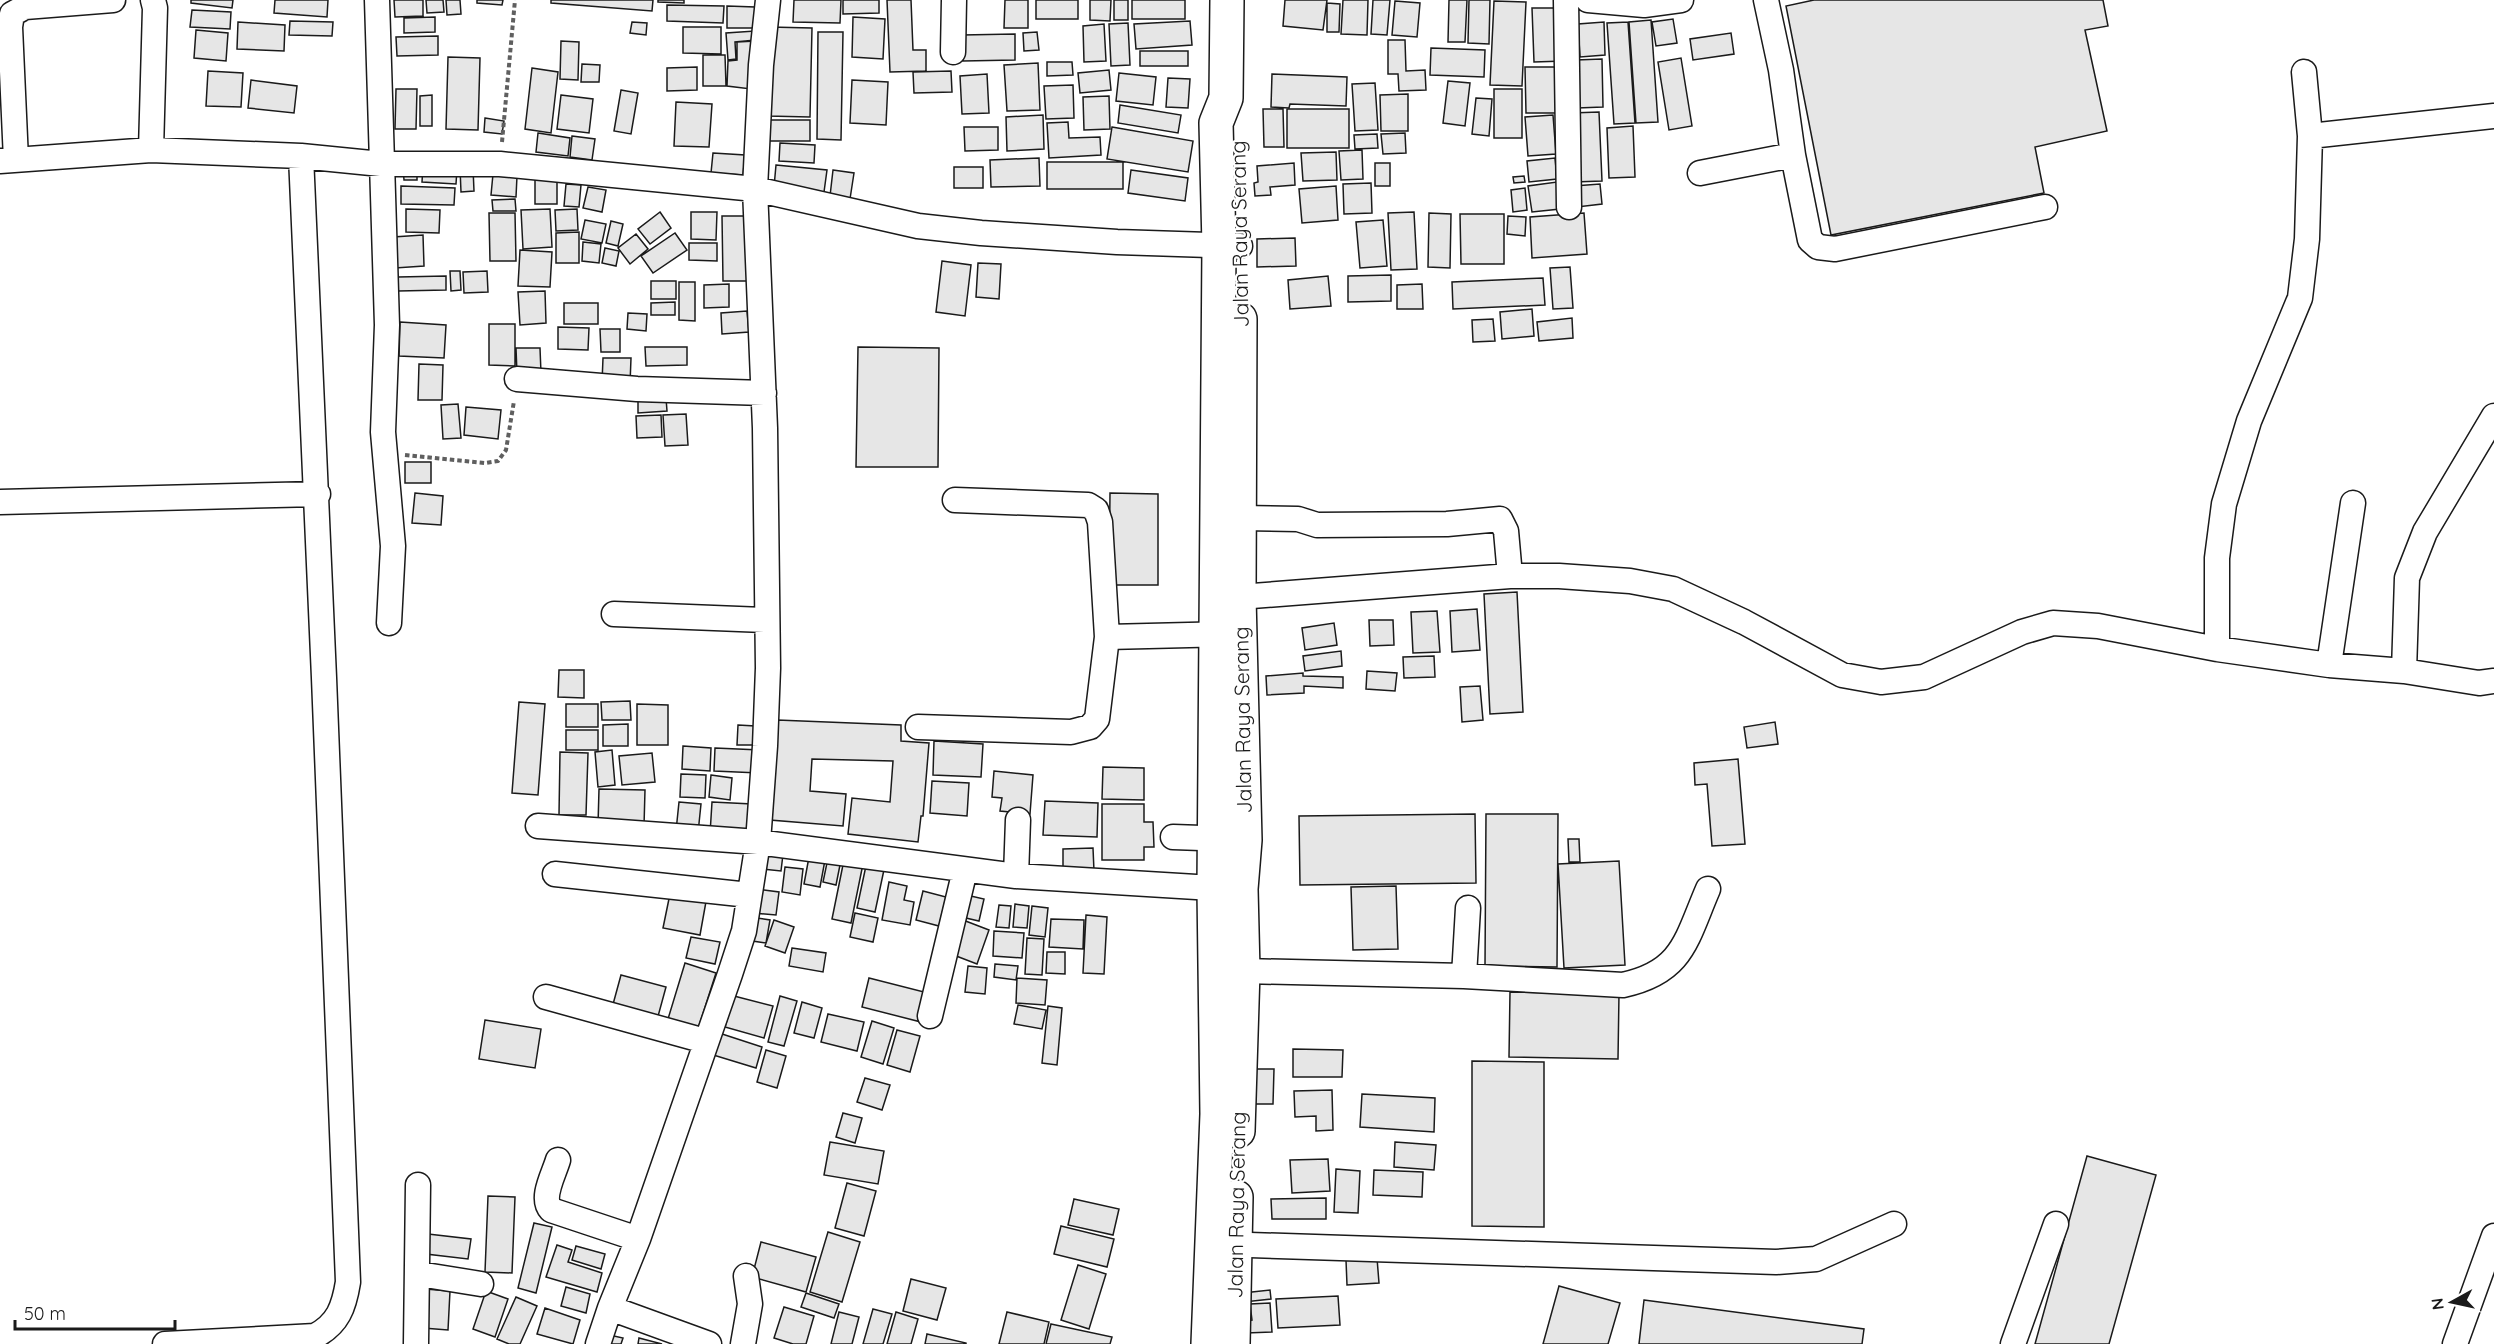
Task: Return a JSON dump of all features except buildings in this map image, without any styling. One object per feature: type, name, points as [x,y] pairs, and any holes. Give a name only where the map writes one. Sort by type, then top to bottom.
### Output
[{"type":"highway","name":"Jalan Raya Serang","points":[[1227,0],[1226,98],[1238,121],[1229,246],[1230,839],[1217,1114],[1223,1244],[1233,1344]]},
{"type":"highway","name":"Jalan Raya Serang","points":[[1228,634],[1239,597],[1241,518],[1229,246]]},
{"type":"highway","name":"Jalan Raya Serang","points":[[1208,1344],[1223,1244],[1243,971],[1227,889]]},
{"type":"street","points":[[113,0],[25,7],[12,14],[8,160],[151,150],[301,156],[381,164],[500,164],[755,189],[918,226],[1042,238],[1229,246]]},
{"type":"street","points":[[151,150],[155,8],[153,0]]},
{"type":"street","points":[[377,0],[387,325],[383,411],[384,454],[393,546],[389,623]]},
{"type":"street","points":[[598,1344],[638,1239],[737,953],[750,896],[758,842],[768,668],[764,393],[755,189],[761,64],[768,0]]},
{"type":"street","points":[[953,52],[954,0]]},
{"type":"street","points":[[1566,0],[1569,207]]},
{"type":"street","points":[[1588,0],[1644,4],[1681,0]]},
{"type":"street","points":[[1766,0],[1781,70],[1793,155],[1810,240],[1818,246],[1835,249],[2045,207]]},
{"type":"street","points":[[2217,649],[2217,558],[2224,504],[2249,420],[2300,298],[2307,239],[2310,136],[2304,72]]},
{"type":"street","points":[[2310,136],[2494,116]]},
{"type":"street","points":[[1700,173],[1793,155]]},
{"type":"street","points":[[165,1344],[315,1336],[332,1326],[345,1300],[348,1282],[322,669],[318,494],[301,156]]},
{"type":"street","points":[[517,379],[637,389],[764,393]]},
{"type":"street","points":[[2404,671],[2407,578],[2425,532],[2494,416]]},
{"type":"street","points":[[0,502],[318,494]]},
{"type":"street","points":[[918,727],[1071,732],[1090,727],[1097,719],[1107,637],[1100,522],[1096,510],[1088,505],[955,500]]},
{"type":"street","points":[[2329,665],[2353,503]]},
{"type":"street","points":[[1241,518],[1298,519],[1317,525],[1447,524],[1500,519],[1506,531],[1510,576]]},
{"type":"street","points":[[1239,597],[1510,576],[1559,576],[1630,581],[1673,589],[1744,622],[1842,675],[1881,682],[1924,677],[2022,632],[2053,623],[2098,626],[2144,633],[2217,649],[2329,665],[2404,671],[2479,683],[2494,681]]},
{"type":"street","points":[[614,614],[766,620]]},
{"type":"street","points":[[1107,637],[1228,634]]},
{"type":"street","points":[[1016,876],[1018,820]]},
{"type":"street","points":[[538,826],[758,842],[1016,876],[1227,889]]},
{"type":"street","points":[[1173,837],[1230,839]]},
{"type":"street","points":[[930,1016],[965,870]]},
{"type":"street","points":[[555,874],[750,896]]},
{"type":"street","points":[[1243,971],[1464,976],[1623,985],[1648,980],[1670,966],[1684,945],[1708,889]]},
{"type":"street","points":[[1464,976],[1468,908]]},
{"type":"street","points":[[546,997],[705,1041]]},
{"type":"street","points":[[558,1160],[546,1197],[547,1205],[551,1210],[638,1239]]},
{"type":"street","points":[[416,1344],[419,1274],[418,1185]]},
{"type":"street","points":[[1223,1244],[1776,1262],[1816,1259],[1894,1224]]},
{"type":"street","points":[[2013,1344],[2056,1224]]},
{"type":"street","points":[[2455,1344],[2494,1236]]},
{"type":"street","points":[[419,1274],[481,1284]]},
{"type":"street","points":[[743,1344],[750,1304],[746,1276]]},
{"type":"street","points":[[610,1308],[709,1344]]},
{"type":"path","points":[[500,164],[515,0]]},
{"type":"path","points":[[384,454],[485,463],[498,461],[502,458],[509,440],[517,379]]}]
